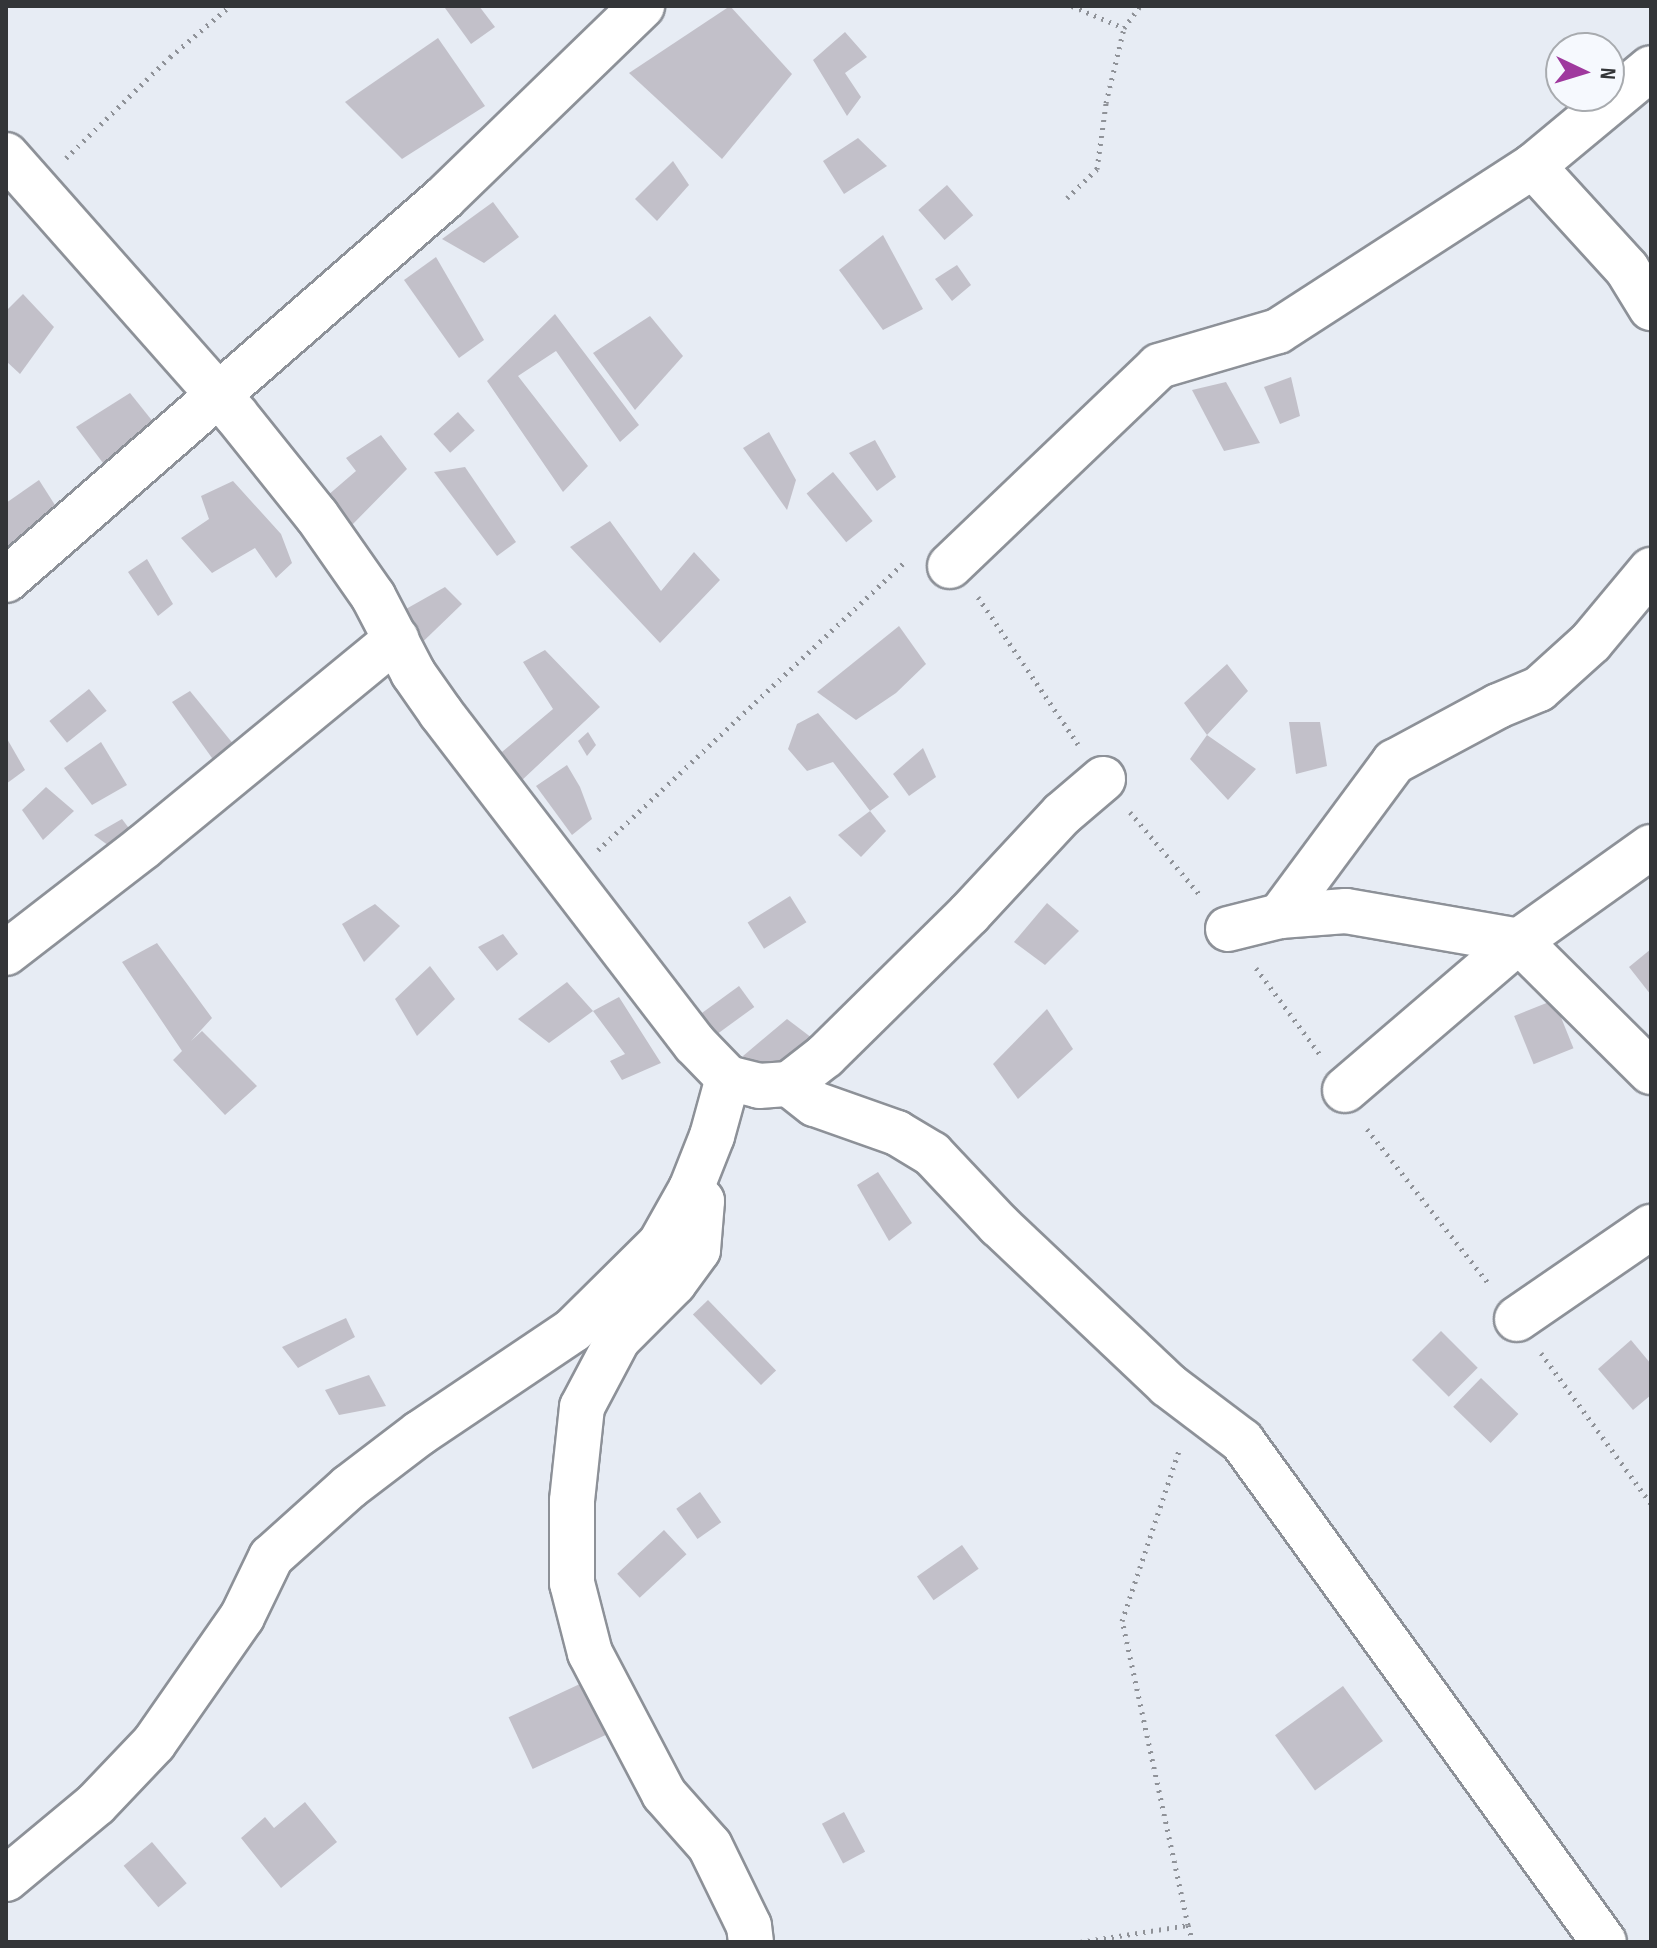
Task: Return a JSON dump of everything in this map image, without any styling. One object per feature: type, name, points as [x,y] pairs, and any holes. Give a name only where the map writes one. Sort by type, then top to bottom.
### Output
[{"type":"street","points":[[6,580],[444,198],[642,6]]},
{"type":"street","points":[[950,566],[1159,366],[1278,331],[1533,166],[1651,68]]},
{"type":"street","points":[[1533,166],[1627,269],[1651,308]]},
{"type":"street","points":[[25,172],[218,394],[317,516],[373,596],[413,673],[441,713],[695,1044],[728,1078],[759,1086],[789,1084],[825,1056],[969,914],[1062,814],[1103,779]]},
{"type":"street","points":[[1280,916],[1394,762],[1498,706],[1539,689],[1591,642],[1651,570]]},
{"type":"street","points":[[6,953],[155,837],[396,639]]},
{"type":"street","points":[[1345,1090],[1519,941],[1651,847]]},
{"type":"street","points":[[1228,929],[1280,916],[1346,911],[1519,941],[1651,1072]]},
{"type":"street","points":[[6,1879],[96,1804],[154,1743],[242,1617],[271,1557],[349,1487],[420,1433],[573,1330],[660,1244],[691,1189],[712,1136],[728,1078]]},
{"type":"street","points":[[789,1084],[815,1104],[897,1133],[932,1154],[1009,1235],[1194,1405],[1242,1441],[1604,1942]]},
{"type":"street","points":[[691,1189],[702,1201],[698,1250],[674,1283],[618,1339],[582,1407],[572,1501],[572,1583],[590,1653],[664,1794],[710,1846],[749,1926],[751,1942]]},
{"type":"street","points":[[1517,1319],[1651,1227]]},
{"type":"path","points":[[25,172],[230,6]]},
{"type":"path","points":[[1072,6],[1124,28]]},
{"type":"path","points":[[1067,198],[1097,169],[1106,103],[1124,28],[1140,6]]},
{"type":"path","points":[[567,878],[911,557],[931,555],[950,566],[983,602],[1103,779],[1228,929],[1345,1090],[1366,1128],[1517,1319],[1651,1504]]},
{"type":"path","points":[[1193,1942],[1122,1621],[1194,1405]]},
{"type":"path","points":[[1080,1942],[1188,1925]]},
{"type":"building","points":[[479,6],[495,27],[471,44],[445,8]]},
{"type":"building","points":[[730,6],[792,74],[722,159],[629,73]]},
{"type":"building","points":[[845,32],[867,57],[845,73],[861,97],[847,116],[813,60]]},
{"type":"building","points":[[438,38],[485,106],[402,159],[345,102]]},
{"type":"building","points":[[858,138],[887,166],[844,194],[823,161]]},
{"type":"building","points":[[673,161],[689,185],[657,221],[635,199]]},
{"type":"building","points":[[947,185],[973,215],[945,240],[918,210]]},
{"type":"building","points":[[493,202],[519,237],[484,263],[442,239]]},
{"type":"building","points":[[883,235],[923,309],[883,330],[839,270]]},
{"type":"building","points":[[436,257],[484,340],[459,358],[404,280]]},
{"type":"building","points":[[957,265],[971,285],[952,301],[935,279]]},
{"type":"building","points":[[23,294],[54,327],[20,374],[6,361],[6,311]]},
{"type":"building","points":[[555,314],[639,425],[620,442],[556,351],[518,376],[588,466],[563,492],[487,381]]},
{"type":"building","points":[[650,316],[683,356],[635,410],[593,353]]},
{"type":"building","points":[[1291,377],[1300,416],[1280,424],[1264,387]]},
{"type":"building","points":[[1226,382],[1260,443],[1224,451],[1192,390]]},
{"type":"building","points":[[130,393],[158,428],[118,483],[76,427]]},
{"type":"building","points":[[458,412],[475,431],[450,453],[433,434]]},
{"type":"building","points":[[769,432],[796,480],[787,510],[743,448]]},
{"type":"building","points":[[381,435],[407,469],[350,527],[327,496],[356,471],[346,458]]},
{"type":"building","points":[[875,440],[896,477],[877,491],[849,453]]},
{"type":"building","points":[[465,467],[516,542],[497,556],[434,472]]},
{"type":"building","points":[[833,472],[873,521],[846,542],[807,493]]},
{"type":"building","points":[[39,480],[69,527],[6,558],[6,503]]},
{"type":"building","points":[[233,481],[281,534],[292,563],[276,578],[255,548],[212,573],[181,538],[209,519],[201,496]]},
{"type":"building","points":[[610,521],[661,591],[694,552],[720,580],[660,643],[570,547]]},
{"type":"building","points":[[147,559],[173,604],[158,616],[128,572]]},
{"type":"building","points":[[445,587],[462,604],[406,658],[406,609]]},
{"type":"building","points":[[899,626],[926,664],[896,693],[856,720],[817,692]]},
{"type":"building","points":[[545,650],[600,707],[520,782],[496,757],[553,709],[523,662]]},
{"type":"building","points":[[1227,664],[1248,691],[1207,735],[1184,703]]},
{"type":"building","points":[[89,689],[107,711],[67,743],[49,721]]},
{"type":"building","points":[[190,691],[248,762],[227,779],[172,702]]},
{"type":"building","points":[[818,713],[889,797],[870,811],[833,762],[807,771],[788,749],[797,724]]},
{"type":"building","points":[[1289,722],[1320,722],[1327,766],[1296,774]]},
{"type":"building","points":[[588,732],[596,745],[587,756],[578,741]]},
{"type":"building","points":[[1207,735],[1256,769],[1228,800],[1190,759]]},
{"type":"building","points":[[6,737],[25,770],[6,784]]},
{"type":"building","points":[[101,742],[127,785],[92,805],[64,768]]},
{"type":"building","points":[[923,748],[936,777],[909,796],[893,774]]},
{"type":"building","points":[[567,765],[580,787],[592,819],[572,835],[536,786]]},
{"type":"building","points":[[46,787],[74,811],[43,840],[22,810]]},
{"type":"building","points":[[870,811],[886,831],[861,857],[838,835]]},
{"type":"building","points":[[122,819],[143,847],[127,859],[94,835]]},
{"type":"building","points":[[790,896],[806,922],[764,949],[748,922]]},
{"type":"building","points":[[1047,903],[1079,931],[1045,965],[1014,942]]},
{"type":"building","points":[[375,904],[400,926],[364,962],[342,924]]},
{"type":"building","points":[[503,934],[518,954],[497,971],[478,947]]},
{"type":"building","points":[[157,943],[212,1018],[191,1041],[202,1031],[257,1086],[225,1115],[173,1060],[182,1051],[122,962]]},
{"type":"building","points":[[1651,949],[1651,995],[1629,967]]},
{"type":"building","points":[[430,966],[455,999],[417,1036],[395,999]]},
{"type":"building","points":[[567,982],[593,1011],[549,1043],[518,1019]]},
{"type":"building","points":[[739,986],[754,1007],[711,1038],[696,1017]]},
{"type":"building","points":[[619,997],[661,1063],[622,1080],[610,1061],[625,1054],[593,1011]]},
{"type":"building","points":[[1554,1000],[1573,1048],[1534,1064],[1514,1016]]},
{"type":"building","points":[[1047,1009],[1073,1049],[1018,1099],[993,1064]]},
{"type":"building","points":[[787,1019],[816,1041],[760,1083],[743,1056]]},
{"type":"building","points":[[878,1172],[912,1223],[889,1241],[857,1185]]},
{"type":"building","points":[[708,1300],[776,1370],[761,1385],[693,1315]]},
{"type":"building","points":[[346,1318],[355,1337],[298,1368],[282,1347]]},
{"type":"building","points":[[1441,1331],[1478,1368],[1449,1397],[1412,1360]]},
{"type":"building","points":[[1631,1340],[1651,1364],[1651,1395],[1633,1410],[1598,1369]]},
{"type":"building","points":[[369,1375],[386,1406],[339,1415],[325,1390]]},
{"type":"building","points":[[1481,1378],[1518,1414],[1491,1443],[1453,1407]]},
{"type":"building","points":[[700,1492],[721,1522],[697,1539],[676,1509]]},
{"type":"building","points":[[664,1530],[687,1554],[640,1598],[617,1574]]},
{"type":"building","points":[[962,1545],[979,1569],[934,1600],[917,1577]]},
{"type":"building","points":[[582,1683],[606,1735],[533,1769],[509,1717]]},
{"type":"building","points":[[1343,1686],[1383,1741],[1315,1790],[1275,1735]]},
{"type":"building","points":[[305,1802],[337,1842],[281,1888],[241,1838],[265,1817],[274,1828]]},
{"type":"building","points":[[844,1812],[865,1852],[843,1863],[822,1824]]},
{"type":"building","points":[[152,1842],[187,1883],[158,1907],[124,1866]]}]
